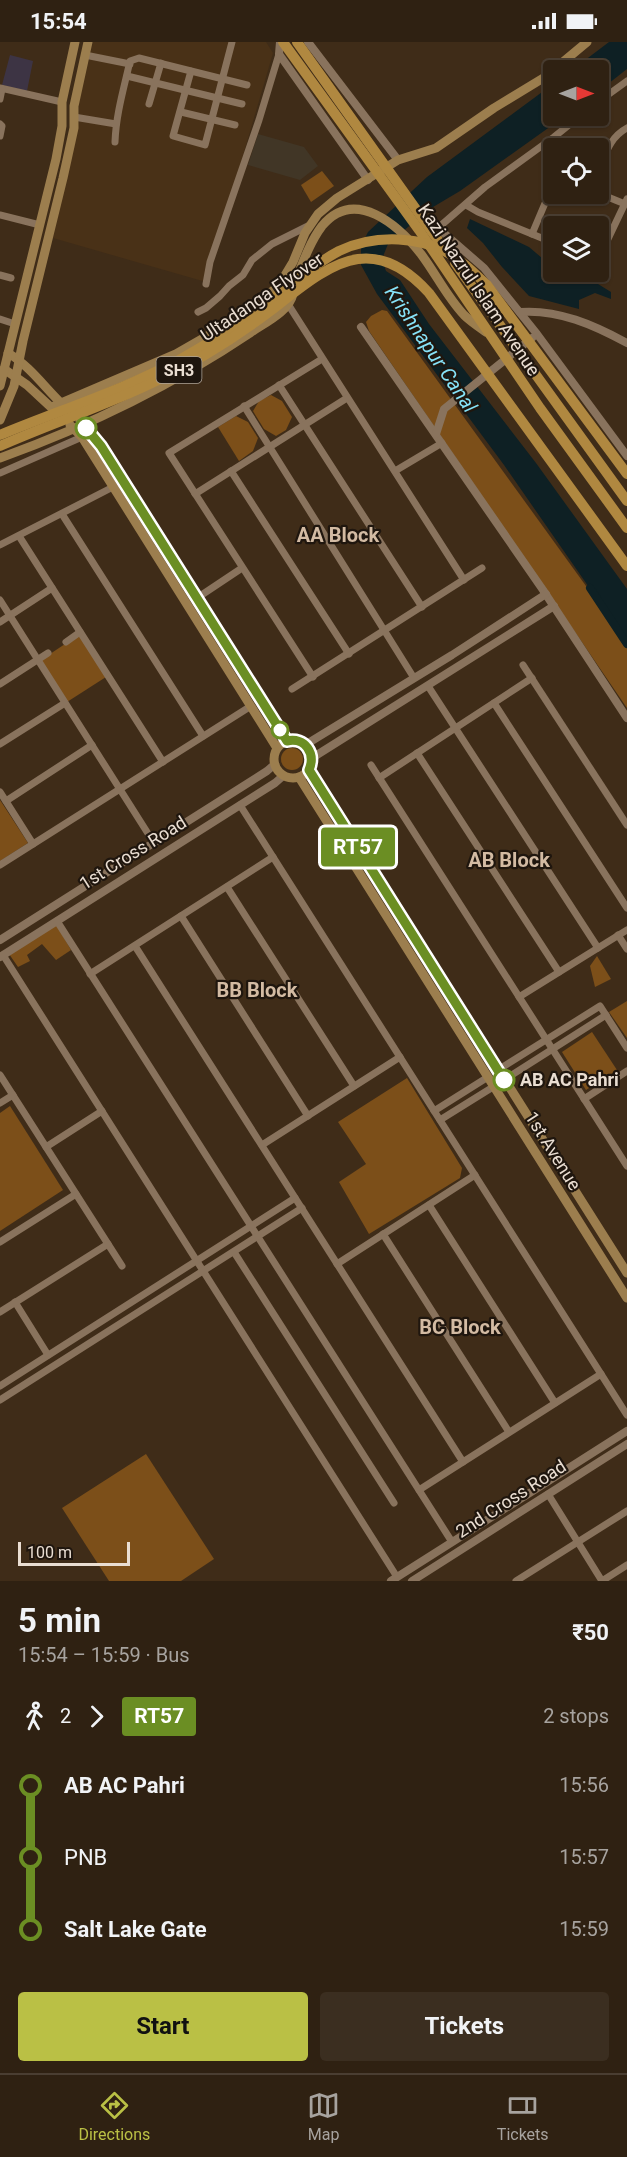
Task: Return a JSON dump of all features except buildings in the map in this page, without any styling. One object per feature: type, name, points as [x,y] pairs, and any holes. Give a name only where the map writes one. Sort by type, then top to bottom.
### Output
[{"type":"main road","points":[[0,386],[56,159],[62,126],[62,102],[75,42]]},
{"type":"main road","points":[[0,420],[14,386],[65,168],[74,128],[74,106],[88,42]]},
{"type":"main road","points":[[282,42],[309,67]]},
{"type":"main road","points":[[297,42],[309,67]]},
{"type":"main road","points":[[56,405],[176,354],[223,327],[278,287],[311,225],[318,214],[331,203],[398,160],[436,147],[545,77],[587,42]]},
{"type":"main road","name":"Kazi Nazrul Islam Avenue","points":[[309,67],[518,349],[627,501]]},
{"type":"main road","points":[[0,458],[73,428],[192,369],[228,348],[288,305],[310,246],[323,225],[343,211],[376,213],[387,220],[421,255],[464,315],[490,335]]},
{"type":"main road","name":"Kazi Nazrul Islam Avenue","points":[[428,229],[490,335],[627,528]]},
{"type":"main road","name":"Ultadanga Flyover","points":[[0,435],[146,376],[181,359],[238,323],[336,253],[367,241],[403,240],[425,244],[450,254],[465,264],[487,285],[627,474]]},
{"type":"main road","name":"Ultadanga Flyover","points":[[0,446],[126,395],[178,370],[232,339],[318,277],[341,264],[358,259],[379,260],[402,269],[429,293],[627,566]]},
{"type":"main road","points":[[8,353],[20,360],[73,428],[82,436],[278,748]]},
{"type":"main road","points":[[3,369],[82,423],[101,446],[287,741]]},
{"type":"main road","points":[[223,662],[233,655]]},
{"type":"main road","points":[[297,740],[305,745],[312,758],[309,770],[299,777],[283,776],[275,764],[274,756],[278,748],[287,741],[297,740]]},
{"type":"main road","name":"1st Avenue","points":[[309,770],[627,1273]]},
{"type":"main road","name":"1st Avenue","points":[[299,777],[626,1294]]},
{"type":"main road","points":[[367,885],[377,878]]},
{"type":"main road","points":[[460,1034],[471,1027]]},
{"type":"street","points":[[191,71],[173,136],[205,145],[232,42]]},
{"type":"street","points":[[206,284],[210,262],[260,120],[282,42]]},
{"type":"street","points":[[308,42],[398,160]]},
{"type":"street","points":[[279,54],[368,180]]},
{"type":"street","points":[[85,55],[130,64]]},
{"type":"street","points":[[115,142],[116,124],[130,64],[134,58],[139,57],[247,85]]},
{"type":"street","points":[[149,104],[161,63]]},
{"type":"street","points":[[127,76],[242,104]]},
{"type":"street","points":[[609,94],[627,81]]},
{"type":"street","points":[[0,99],[1,88],[62,102]]},
{"type":"street","points":[[181,112],[235,125]]},
{"type":"street","points":[[74,117],[116,124]]},
{"type":"street","points":[[0,124],[2,125],[0,136]]},
{"type":"street","points":[[428,229],[466,205],[485,187],[568,126]]},
{"type":"street","points":[[609,146],[617,133],[627,128]]},
{"type":"street","points":[[609,197],[626,202],[609,237]]},
{"type":"street","points":[[532,234],[545,204]]},
{"type":"street","points":[[466,205],[543,238]]},
{"type":"street","points":[[0,215],[40,225]]},
{"type":"street","points":[[198,312],[206,308],[243,275],[252,260],[272,243],[311,225]]},
{"type":"street","name":"Kazi Nazrul Islam Avenue","points":[[428,229],[484,268],[537,334],[627,456]]},
{"type":"street","points":[[0,275],[11,278]]},
{"type":"street","points":[[278,287],[346,398],[464,580]]},
{"type":"street","points":[[520,312],[551,312],[602,330],[627,343]]},
{"type":"street","points":[[0,320],[15,324]]},
{"type":"street","points":[[361,327],[546,594],[627,718]]},
{"type":"street","points":[[436,434],[444,409],[537,334]]},
{"type":"street","points":[[313,677],[169,453],[322,359]]},
{"type":"street","points":[[279,385],[422,607]]},
{"type":"street","points":[[195,494],[346,398]]},
{"type":"street","points":[[244,406],[414,678]]},
{"type":"street","points":[[0,473],[82,436]]},
{"type":"street","points":[[395,471],[442,443]]},
{"type":"street","points":[[231,471],[349,654]]},
{"type":"street","points":[[0,545],[113,488]]},
{"type":"street","points":[[62,514],[203,736]]},
{"type":"street","points":[[19,536],[163,762]]},
{"type":"street","points":[[197,598],[242,568]]},
{"type":"street","points":[[292,689],[482,568]]},
{"type":"street","points":[[0,622],[52,588]]},
{"type":"street","points":[[305,745],[546,594]]},
{"type":"street","points":[[0,600],[154,843]]},
{"type":"street","points":[[312,758],[554,606]]},
{"type":"street","points":[[66,642],[80,632]]},
{"type":"street","points":[[0,684],[48,652]]},
{"type":"street","points":[[452,655],[459,665]]},
{"type":"street","points":[[523,665],[627,825]]},
{"type":"street","points":[[379,778],[532,678]]},
{"type":"street","points":[[428,686],[598,948]]},
{"type":"street","points":[[0,744],[65,703]]},
{"type":"street","points":[[494,703],[627,908]]},
{"type":"street","points":[[0,865],[251,706]]},
{"type":"street","points":[[6,801],[92,745]]},
{"type":"street","points":[[417,753],[560,972]]},
{"type":"street","name":"1st Cross Road","points":[[0,940],[275,764]]},
{"type":"street","points":[[371,765],[627,1166]]},
{"type":"street","name":"1st Cross Road","points":[[1,956],[283,776]]},
{"type":"street","points":[[0,792],[33,844]]},
{"type":"street","points":[[240,805],[627,1414]]},
{"type":"street","points":[[90,974],[273,857]]},
{"type":"street","points":[[88,884],[97,896]]},
{"type":"street","points":[[227,887],[354,1086]]},
{"type":"street","points":[[181,916],[308,1116]]},
{"type":"street","points":[[57,921],[452,1542]]},
{"type":"street","points":[[519,997],[627,930]]},
{"type":"street","points":[[618,935],[627,949]]},
{"type":"street","points":[[135,946],[463,1462]]},
{"type":"street","points":[[1,956],[197,1261],[394,1579]]},
{"type":"street","points":[[498,1070],[600,1005],[627,1048]]},
{"type":"street","points":[[504,1080],[606,1015]]},
{"type":"street","points":[[262,1145],[400,1057]]},
{"type":"street","points":[[584,1099],[627,1071]]},
{"type":"street","points":[[0,1075],[122,1266]]},
{"type":"street","points":[[434,1111],[488,1077]]},
{"type":"street","points":[[440,1120],[493,1087]]},
{"type":"street","points":[[0,1103],[13,1095]]},
{"type":"street","points":[[46,1147],[102,1111]]},
{"type":"street","points":[[337,1264],[475,1175]]},
{"type":"street","points":[[0,1242],[76,1194]]},
{"type":"street","points":[[0,1386],[296,1198]]},
{"type":"street","points":[[429,1205],[555,1403]]},
{"type":"street","points":[[0,1400],[302,1208]]},
{"type":"street","points":[[383,1234],[509,1432]]},
{"type":"street","points":[[0,1312],[108,1244]]},
{"type":"street","points":[[234,1252],[394,1503]]},
{"type":"street","points":[[15,1302],[48,1355]]},
{"type":"street","points":[[96,1325],[103,1334]]},
{"type":"street","points":[[419,1490],[601,1374]]},
{"type":"street","name":"2nd Cross Road","points":[[394,1579],[627,1431]]},
{"type":"street","points":[[614,1439],[623,1446]]},
{"type":"street","name":"2nd Cross Road","points":[[412,1581],[623,1446]]},
{"type":"street","points":[[548,1494],[602,1581],[627,1565]]},
{"type":"street","points":[[516,1581],[627,1512]]},
{"type":"street","points":[[425,1559],[431,1569]]},
{"type":"shaded area","points":[[93,42],[266,42],[273,53],[206,282],[53,238],[79,122],[79,102]]},
{"type":"shaded area","points":[[10,55],[33,61],[27,91],[2,85]]},
{"type":"shaded area","points":[[258,134],[304,147],[318,166],[300,180],[248,165]]},
{"type":"shaded area","points":[[322,171],[334,186],[311,202],[301,185]]},
{"type":"shaded area","points":[[382,310],[387,311],[586,586],[627,648],[627,708],[369,331],[366,322]]},
{"type":"shaded area","points":[[271,395],[282,401],[292,417],[286,430],[276,436],[264,429],[253,411],[259,401]]},
{"type":"shaded area","points":[[236,416],[248,422],[258,438],[253,451],[239,461],[218,427]]},
{"type":"shaded area","points":[[80,634],[106,677],[67,702],[41,660]]},
{"type":"shaded area","points":[[292,748],[300,751],[303,759],[300,767],[292,770],[284,767],[281,759],[284,751]]},
{"type":"shaded area","points":[[0,800],[28,843],[0,861]]},
{"type":"shaded area","points":[[56,924],[71,950],[56,960],[42,944],[27,955],[30,961],[18,967],[9,954]]},
{"type":"shaded area","points":[[597,956],[611,979],[595,987],[590,966]]},
{"type":"shaded area","points":[[627,1001],[627,1038],[609,1012]]},
{"type":"shaded area","points":[[592,1032],[617,1070],[586,1090],[562,1052]]},
{"type":"shaded area","points":[[407,1078],[462,1168],[460,1178],[369,1234],[339,1182],[366,1164],[338,1122]]},
{"type":"shaded area","points":[[10,1106],[63,1190],[0,1231],[0,1113]]},
{"type":"shaded area","points":[[146,1454],[214,1559],[181,1581],[109,1581],[62,1508]]},
{"type":"water","points":[[609,42],[627,42],[627,69],[609,83],[609,60],[585,60]]},
{"type":"water","points":[[543,91],[543,126],[551,126],[460,191],[428,210],[388,244],[382,259],[386,271],[400,280],[429,324],[536,463],[627,589],[627,642],[504,465],[377,294],[361,265],[361,246],[368,232],[427,177]]},
{"type":"water","points":[[470,219],[529,247],[543,259],[543,282],[598,284],[611,292],[611,299],[595,293],[579,300],[579,309],[529,296],[467,228]]},
{"type":"waterway","name":"Krishnapur Canal","points":[[590,588],[627,644]]},
{"type":"bus line","name":"RT57","points":[[86,428],[101,446],[287,741],[297,740],[309,748],[312,762],[309,770],[504,1080]]},
{"type":"place","name":"AB AC Pahri","points":[[504,1080]]},
{"type":"district","name":"AA Block","points":[[338,535]]},
{"type":"district","name":"AB Block","points":[[509,860]]},
{"type":"district","name":"BB Block","points":[[257,990]]},
{"type":"district","name":"BC Block","points":[[460,1327]]}]
